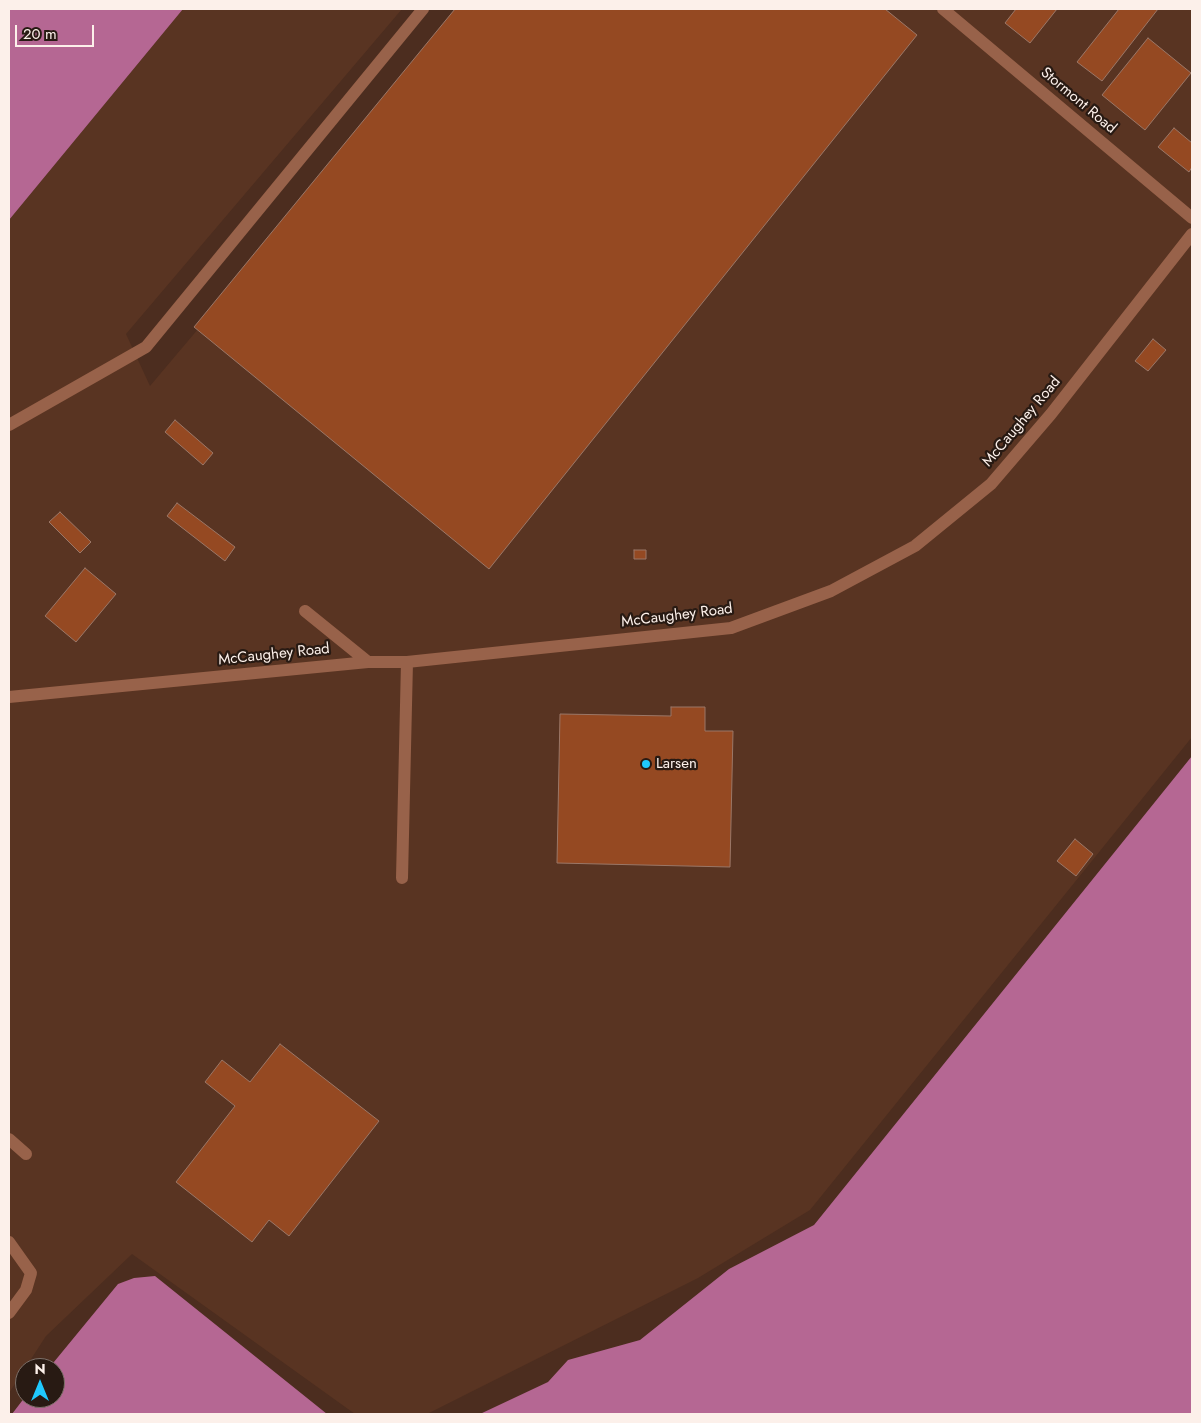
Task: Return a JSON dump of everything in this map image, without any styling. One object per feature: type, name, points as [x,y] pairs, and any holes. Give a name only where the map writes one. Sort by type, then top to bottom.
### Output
[{"type":"lane","points":[[9,425],[146,346],[423,9]]},
{"type":"lane","name":"Stormont Road","points":[[943,9],[1192,218]]},
{"type":"lane","name":"McCaughey Road","points":[[9,697],[368,662],[407,662],[731,628],[831,590],[915,546],[991,484],[1051,414],[1192,234]]},
{"type":"lane","points":[[304,611],[368,662]]},
{"type":"lane","points":[[402,878],[407,662]]},
{"type":"lane","points":[[9,1140],[26,1154]]},
{"type":"lane","points":[[9,1242],[30,1273],[26,1290],[9,1313]]},
{"type":"shaded area","points":[[9,9],[183,9],[9,220]]},
{"type":"shaded area","points":[[183,9],[402,9],[126,334],[150,386],[468,9],[1192,9],[1192,737],[810,1210],[698,1278],[427,1414],[355,1414],[132,1254],[46,1336],[32,1358],[15,1358],[15,1384],[9,1393],[9,220]]},
{"type":"shaded area","points":[[1192,756],[1192,1414],[480,1414],[548,1382],[568,1360],[640,1340],[729,1269],[814,1225]]},
{"type":"shaded area","points":[[155,1276],[327,1414],[12,1414],[17,1408],[65,1408],[65,1358],[57,1358],[118,1284],[134,1278]]},
{"type":"building","points":[[455,9],[885,9],[917,35],[489,569],[194,327]]},
{"type":"building","points":[[1016,9],[1057,9],[1030,43],[1005,23]]},
{"type":"building","points":[[1119,9],[1158,9],[1102,81],[1077,62]]},
{"type":"building","points":[[1148,38],[1191,73],[1145,130],[1102,95]]},
{"type":"building","points":[[1174,128],[1192,143],[1192,167],[1189,172],[1158,147]]},
{"type":"building","points":[[1153,339],[1166,350],[1148,371],[1135,361]]},
{"type":"building","points":[[175,420],[213,453],[203,465],[165,432]]},
{"type":"building","points":[[177,503],[235,547],[225,561],[167,516]]},
{"type":"building","points":[[60,512],[91,542],[80,553],[49,522]]},
{"type":"building","points":[[634,550],[646,550],[646,559],[634,559]]},
{"type":"building","points":[[85,568],[116,594],[76,642],[45,616]]},
{"type":"building","name":"Larsen","points":[[671,707],[705,707],[705,731],[733,731],[730,867],[557,863],[560,714],[671,716]]},
{"type":"building","points":[[1075,839],[1093,854],[1076,876],[1057,861]]},
{"type":"building","points":[[280,1044],[379,1121],[289,1236],[269,1220],[252,1242],[176,1182],[235,1106],[205,1082],[222,1060],[250,1082]]},
{"type":"place","name":"Larsen","points":[[646,764]]}]
